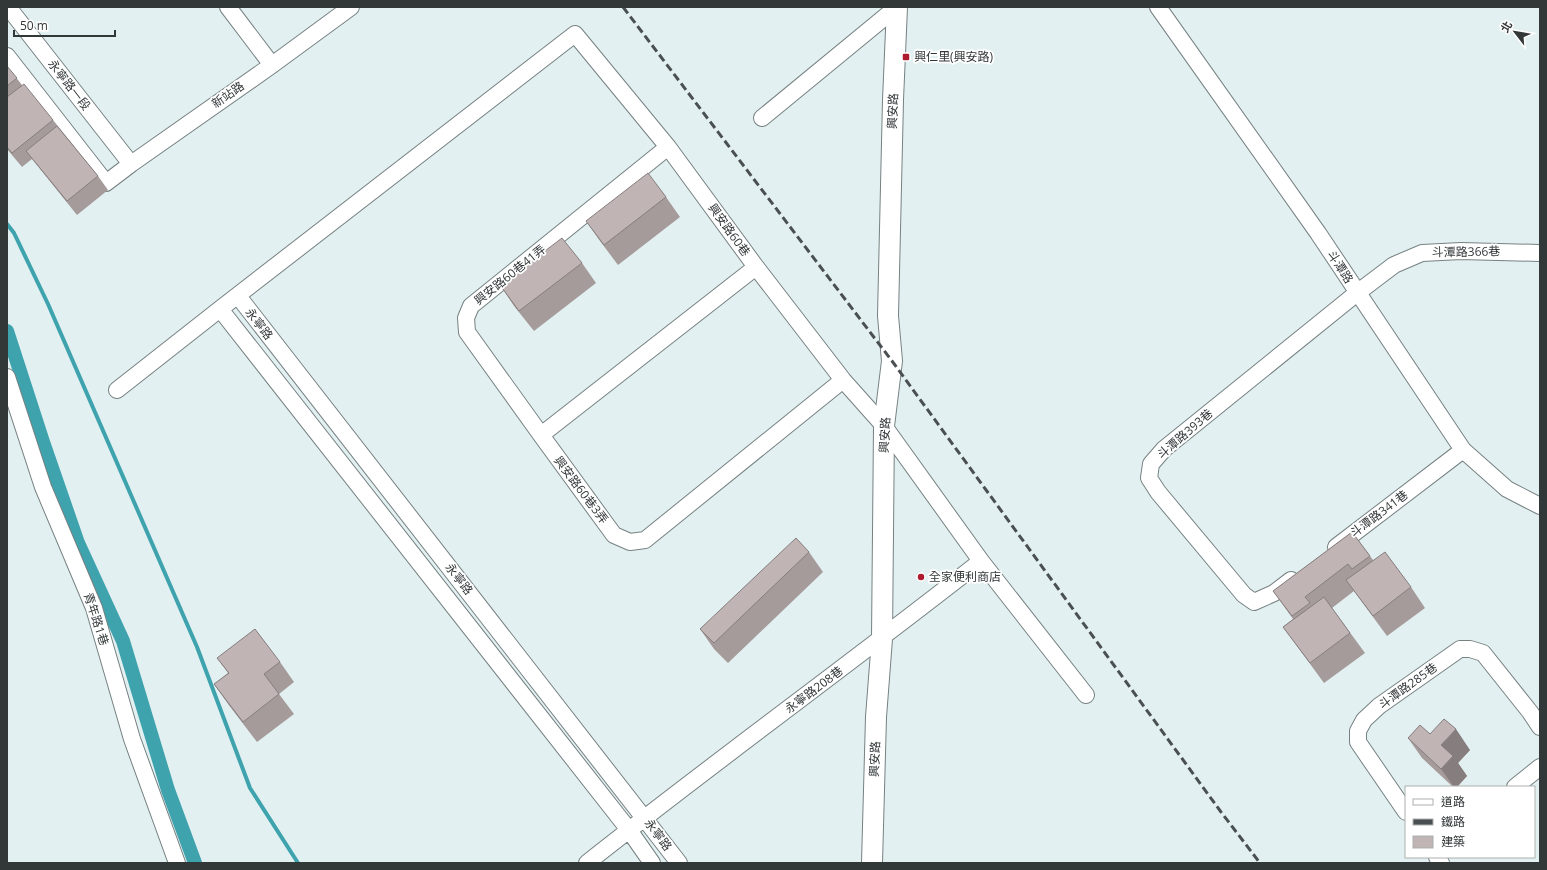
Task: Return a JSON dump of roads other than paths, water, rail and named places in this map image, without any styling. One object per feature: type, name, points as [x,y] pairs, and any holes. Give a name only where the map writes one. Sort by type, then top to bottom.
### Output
[{"type":"street","name":"永寧路一段","points":[[8,7],[131,164]]},
{"type":"street","points":[[228,7],[272,65]]},
{"type":"street","name":"新站路","points":[[7,56],[106,183],[351,7]]},
{"type":"street","points":[[762,118],[897,7]]},
{"type":"street","name":"興安路","points":[[872,863],[876,717],[882,639],[884,426],[892,361],[888,316],[893,100],[897,7]]},
{"type":"street","name":"斗潭路","points":[[1158,7],[1318,233],[1462,450],[1507,489],[1540,506]]},
{"type":"street","name":"興安路60巷","points":[[238,296],[575,34],[668,147],[756,267],[843,380],[884,426],[981,561],[1086,695]]},
{"type":"street","name":"興安路60巷41弄","points":[[541,436],[467,332],[466,318],[471,306],[668,147]]},
{"type":"street","name":"斗潭路366巷","points":[[1357,293],[1394,265],[1422,253],[1461,251],[1540,253]]},
{"type":"street","points":[[541,436],[756,267]]},
{"type":"street","name":"斗潭路393巷","points":[[1306,569],[1274,593],[1254,602],[1244,595],[1158,492],[1149,478],[1151,464],[1164,449],[1357,293]]},
{"type":"street","points":[[117,390],[238,296]]},
{"type":"street","name":"永寧路","points":[[238,296],[645,817],[679,863]]},
{"type":"street","name":"永寧路","points":[[220,309],[629,830],[652,863]]},
{"type":"street","name":"青年路1巷","points":[[7,377],[43,487],[94,608],[132,739],[177,863]]},
{"type":"street","name":"興安路60巷3弄","points":[[541,436],[614,535],[630,542],[645,540],[843,380]]},
{"type":"street","name":"斗潭路341巷","points":[[1325,555],[1462,450]]},
{"type":"street","name":"永寧路208巷","points":[[587,863],[645,817],[882,639],[981,561]]},
{"type":"street","name":"斗潭路285巷","points":[[1405,811],[1358,742],[1358,731],[1364,720],[1379,706],[1460,648],[1470,648],[1483,653],[1535,709],[1540,727]]},
{"type":"street","points":[[1516,786],[1540,767]]},
{"type":"waterway","points":[[7,224],[14,233],[48,304],[197,647],[250,788],[298,863]]},
{"type":"waterway","points":[[7,331],[78,543],[123,641],[168,790],[195,863]]},
{"type":"railway","points":[[623,7],[892,361],[1221,812],[1260,863]]},
{"type":"place","name":"興仁里(興安路)","points":[[906,57]]},
{"type":"place","name":"全家便利商店","points":[[921,577]]}]
